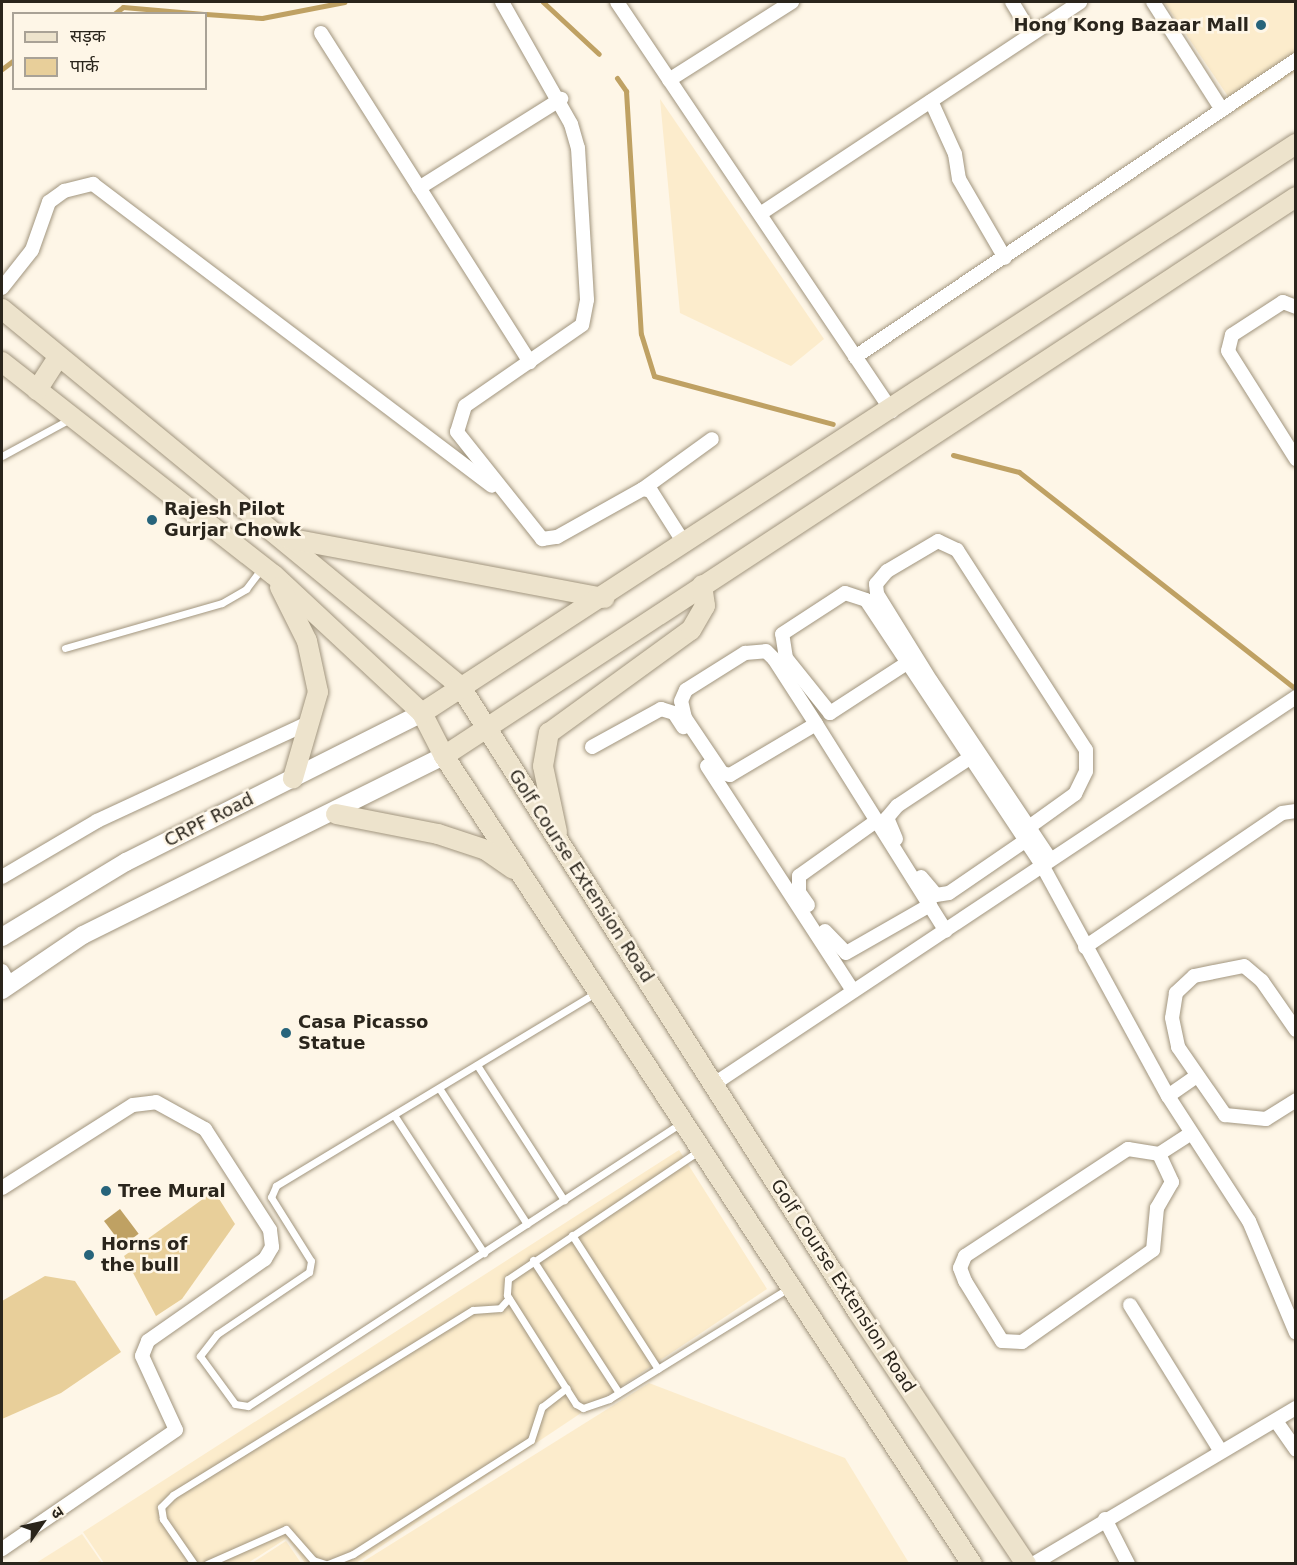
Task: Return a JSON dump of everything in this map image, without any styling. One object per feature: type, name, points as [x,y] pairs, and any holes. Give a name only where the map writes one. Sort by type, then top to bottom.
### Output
[{"type":"main road","points":[[422,713],[460,686],[604,598],[684,543],[891,411],[1296,144]]},
{"type":"main road","points":[[444,756],[1296,197]]},
{"type":"main road","name":"Golf Course Extension Road","points":[[2,309],[283,537],[460,686],[858,1312],[1026,1563]]},
{"type":"main road","points":[[37,390],[59,356]]},
{"type":"main road","points":[[2,362],[268,571],[422,713],[444,756],[972,1563]]},
{"type":"main road","points":[[283,537],[604,598]]},
{"type":"main road","points":[[268,571],[307,640],[318,692],[293,778]]},
{"type":"main road","points":[[556,836],[558,822],[543,766],[549,733],[691,630],[705,606],[702,585]]},
{"type":"main road","points":[[336,814],[438,834],[486,850],[521,873]]},
{"type":"street","points":[[502,2],[561,99],[578,148],[587,300],[582,325],[459,416],[463,442],[532,531],[549,540],[643,489],[712,439]]},
{"type":"street","points":[[617,2],[891,411]]},
{"type":"street","points":[[669,80],[792,2]]},
{"type":"street","points":[[1012,2],[1031,34]]},
{"type":"street","points":[[760,214],[1080,2]]},
{"type":"street","points":[[1153,2],[1222,110]]},
{"type":"street","points":[[321,33],[531,362]]},
{"type":"street","points":[[855,357],[1296,60]]},
{"type":"street","points":[[419,188],[561,99]]},
{"type":"street","points":[[931,101],[955,154],[959,179],[1005,258]]},
{"type":"street","points":[[2,288],[32,250],[49,202],[64,191],[93,184],[506,496]]},
{"type":"street","points":[[1296,307],[1282,302],[1232,335],[1228,351],[1291,443],[1296,459]]},
{"type":"street","points":[[643,489],[651,491],[684,543]]},
{"type":"street","points":[[968,759],[887,818],[927,885],[936,895],[949,893],[1027,834],[1075,794],[1086,771],[1086,750],[957,550],[938,541],[886,571],[876,584],[877,594],[1027,834],[1046,862],[1085,947],[1168,1096],[1250,1221],[1296,1333]]},
{"type":"street","points":[[907,663],[830,713],[786,658],[782,634],[845,593],[855,592],[907,663],[968,759],[1027,834]]},
{"type":"street","points":[[816,724],[730,775],[722,773],[685,718],[681,701],[686,690],[759,649],[774,659],[816,724],[946,931]]},
{"type":"street","points":[[714,1084],[1294,697]]},
{"type":"street","points":[[592,747],[652,711],[674,713],[853,991]]},
{"type":"street","name":"CRPF Road","points":[[2,937],[126,862],[422,713]]},
{"type":"street","points":[[2,877],[97,821],[310,722]]},
{"type":"street","points":[[4,982],[83,935],[336,814],[444,756]]},
{"type":"street","points":[[1085,947],[1282,813],[1296,811]]},
{"type":"street","points":[[876,821],[808,866],[799,876],[799,892],[834,945],[846,953],[930,905]]},
{"type":"street","points":[[1296,1030],[1262,981],[1244,966],[1194,976],[1176,993],[1172,1018],[1178,1047],[1194,1078],[1225,1115],[1266,1119],[1296,1100]]},
{"type":"street","points":[[1168,1096],[1194,1078]]},
{"type":"street","points":[[2,1188],[133,1105],[156,1102],[205,1129],[270,1230],[272,1247],[265,1258],[148,1341],[142,1356],[176,1430],[2,1549]]},
{"type":"street","points":[[1159,1154],[1172,1182],[1157,1208],[1153,1250],[1022,1342],[1002,1341],[964,1281],[960,1268],[965,1256],[1128,1149],[1159,1154],[1191,1133]]},
{"type":"street","points":[[1130,1305],[1220,1450]]},
{"type":"street","points":[[1033,1563],[1220,1450],[1296,1408]]},
{"type":"street","points":[[1276,1421],[1296,1450]]},
{"type":"street","points":[[1105,1519],[1128,1563]]},
{"type":"lane","points":[[2,456],[73,418]]},
{"type":"lane","points":[[65,648],[222,603],[246,590],[268,571]]},
{"type":"lane","points":[[598,992],[276,1186],[271,1197],[311,1261],[309,1272],[217,1334],[200,1356],[235,1404],[248,1406],[683,1122]]},
{"type":"lane","points":[[477,1065],[564,1200]]},
{"type":"lane","points":[[439,1088],[527,1224]]},
{"type":"lane","points":[[394,1115],[484,1253]]},
{"type":"lane","points":[[701,1149],[508,1279],[509,1298],[566,1388],[583,1408],[620,1393],[791,1286]]},
{"type":"lane","points":[[572,1234],[658,1369]]},
{"type":"lane","points":[[533,1260],[620,1393]]},
{"type":"lane","points":[[194,1563],[163,1519],[161,1507],[172,1495],[473,1310],[500,1308],[509,1298]]},
{"type":"lane","points":[[207,1563],[286,1528],[313,1560],[327,1563],[353,1554],[531,1440],[542,1407],[566,1388]]},
{"type":"shaded area","points":[[1164,2],[1295,2],[1295,72],[1238,111]]},
{"type":"shaded area","points":[[660,99],[824,339],[791,366],[680,313]]},
{"type":"shaded area","points":[[679,1150],[767,1289],[356,1563],[305,1563],[287,1538],[248,1563],[104,1563],[83,1532]]},
{"type":"shaded area","points":[[120,1209],[139,1234],[123,1246],[104,1221]]},
{"type":"shaded area","points":[[649,1383],[845,1458],[909,1563],[361,1563]]},
{"type":"shaded area","points":[[82,1534],[102,1563],[36,1563]]},
{"type":"shaded area","points":[[286,1541],[301,1563],[252,1563]]},
{"type":"green space","points":[[214,1191],[235,1224],[182,1299],[156,1316],[124,1256]]},
{"type":"green space","points":[[45,1276],[75,1281],[121,1352],[61,1393],[2,1419],[2,1301]]},
{"type":"waterway","points":[[207,14],[262,18],[344,2]]},
{"type":"waterway","points":[[543,2],[599,54]]},
{"type":"waterway","points":[[117,12],[123,7],[181,12]]},
{"type":"waterway","points":[[2,69],[12,62]]},
{"type":"waterway","points":[[617,78],[626,91],[641,334],[654,376],[833,424]]},
{"type":"waterway","points":[[953,455],[1019,472],[1296,689]]},
{"type":"place","name":"Hong Kong Bazaar Mall","points":[[1261,25]]},
{"type":"place","name":"Rajesh Pilot Gurjar Chowk","points":[[152,520]]},
{"type":"place","name":"Casa Picasso Statue","points":[[286,1033]]},
{"type":"place","name":"Tree Mural","points":[[106,1191]]},
{"type":"place","name":"Horns of the bull","points":[[89,1255]]}]
